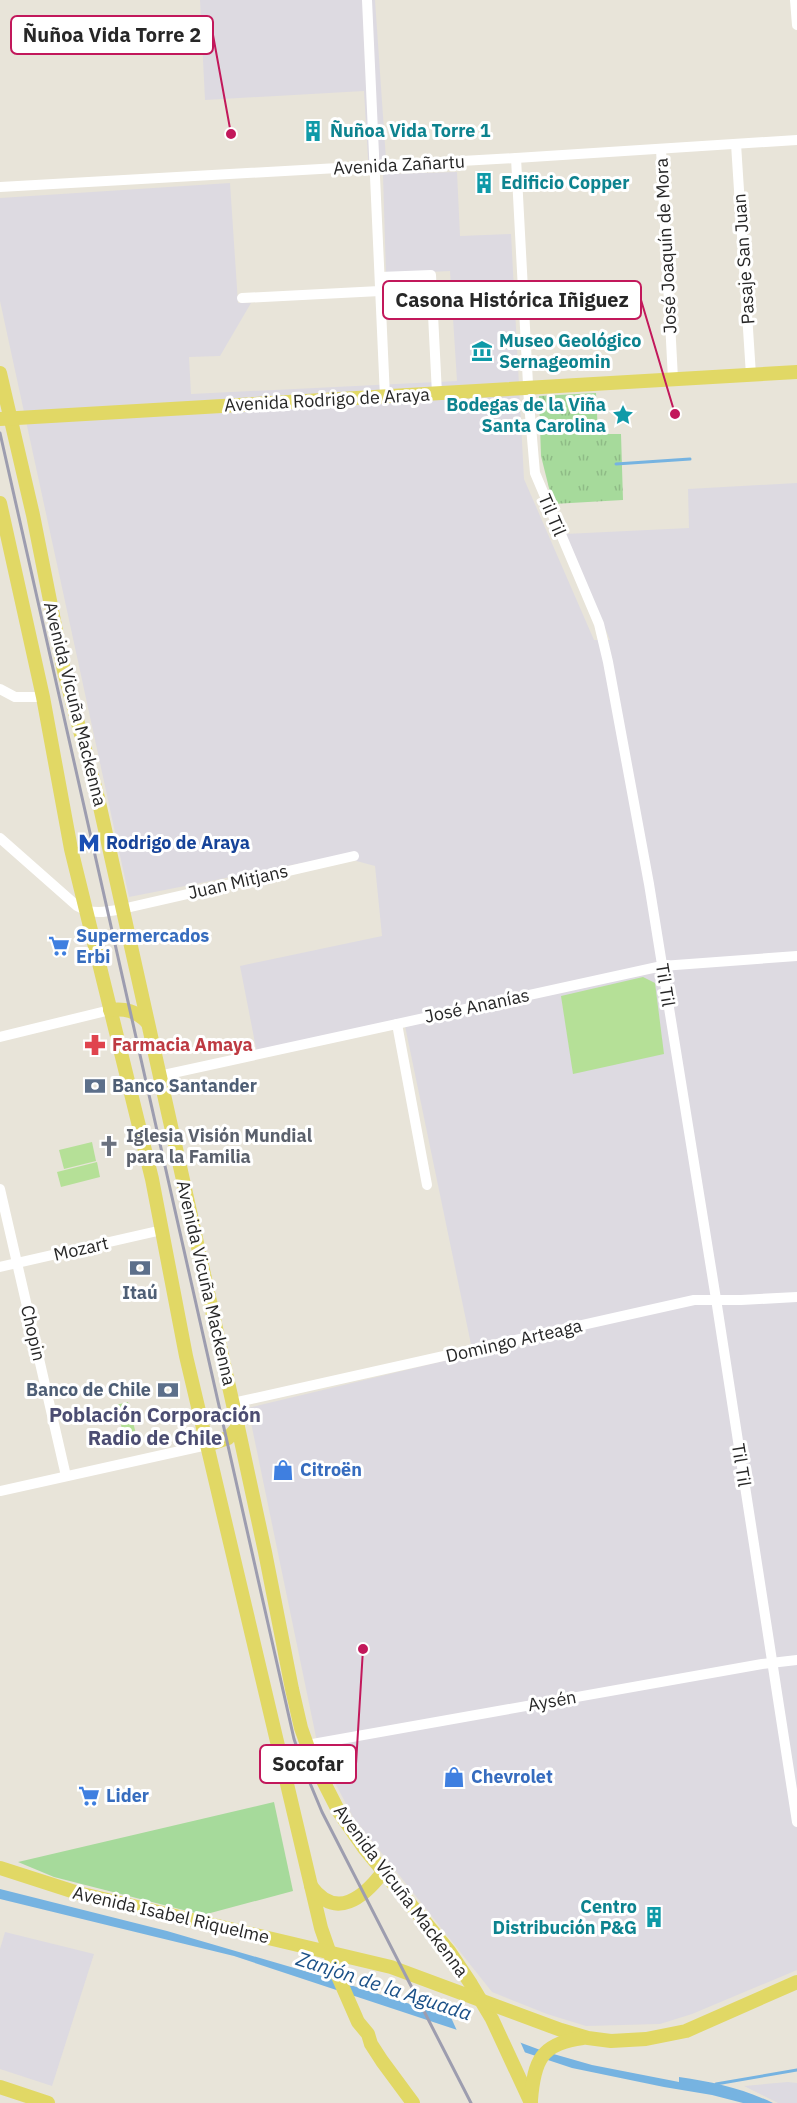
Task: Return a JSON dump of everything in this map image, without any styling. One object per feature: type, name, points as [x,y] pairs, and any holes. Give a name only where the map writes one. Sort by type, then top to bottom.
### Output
[{"type":"main road","name":"Avenida Rodrigo de Araya","points":[[6,419],[797,372]]},
{"type":"main road","name":"Avenida Vicuña Mackenna","points":[[0,373],[6,419],[33,515],[64,671],[98,798],[266,1552],[292,1689],[307,1745],[339,1812],[383,1872],[449,1951],[481,2000],[530,2103]]},
{"type":"main road","name":"Avenida Vicuña Mackenna","points":[[0,503],[43,697],[64,816],[162,1230],[183,1344],[328,1951],[358,2022],[413,2103]]},
{"type":"main road","points":[[110,1010],[132,1011],[147,1022]]},
{"type":"main road","points":[[207,1445],[228,1438],[238,1427]]},
{"type":"main road","name":"Avenida Isabel Riquelme","points":[[0,1868],[78,1893],[328,1951],[415,1974],[539,2022],[588,2038]]},
{"type":"main road","points":[[311,1885],[317,1894],[327,1901],[347,1903],[362,1895],[383,1872]]},
{"type":"main road","points":[[530,2103],[536,2065],[547,2050],[559,2043],[588,2038],[611,2041],[634,2040],[686,2031],[797,1982]]},
{"type":"main road","points":[[0,2087],[48,2103]]},
{"type":"street","points":[[367,0],[385,397]]},
{"type":"street","points":[[795,0],[797,25]]},
{"type":"street","name":"Avenida Zañartu","points":[[0,187],[797,140]]},
{"type":"street","name":"Pasaje San Juan","points":[[736,144],[751,375]]},
{"type":"street","name":"José Joaquín de Mora","points":[[661,149],[673,379]]},
{"type":"street","name":"Til Til","points":[[516,158],[528,388],[535,473],[593,610],[604,644],[637,813],[716,1299],[797,1822]]},
{"type":"street","points":[[380,277],[431,275],[437,394]]},
{"type":"street","points":[[242,298],[380,291]]},
{"type":"street","points":[[0,689],[15,697],[43,697]]},
{"type":"street","points":[[0,838],[77,906],[85,910]]},
{"type":"street","name":"Juan Mitjans","points":[[85,910],[98,913],[122,909],[354,856]]},
{"type":"street","name":"José Ananías","points":[[159,1076],[662,966],[797,956]]},
{"type":"street","points":[[0,1037],[110,1010]]},
{"type":"street","points":[[397,1024],[427,1185]]},
{"type":"street","name":"Chopin","points":[[0,1189],[66,1476]]},
{"type":"street","name":"Mozart","points":[[0,1267],[162,1230]]},
{"type":"street","name":"Domingo Arteaga","points":[[233,1403],[694,1300],[797,1297]]},
{"type":"street","points":[[0,1491],[207,1445]]},
{"type":"street","name":"Aysén","points":[[307,1745],[772,1662],[797,1660]]},
{"type":"shaded area","points":[[200,0],[375,0],[387,174],[457,172],[460,236],[511,234],[524,479],[594,640],[610,640],[565,534],[689,528],[688,489],[797,483],[797,1970],[692,2014],[660,2024],[586,2026],[547,2014],[492,1992],[353,1817],[323,1760],[316,1737],[248,1408],[473,1354],[405,1026],[257,1053],[240,966],[382,936],[375,866],[338,856],[129,897],[0,301],[0,198],[230,183],[238,303],[251,303],[220,356],[189,357],[191,394],[457,381],[450,271],[386,274],[383,175],[369,175],[364,91],[205,100]]},
{"type":"shaded area","points":[[5,1932],[94,1954],[52,2086],[0,2069],[0,1949]]},
{"type":"shaded area","points":[[797,2083],[797,2103],[778,2103],[744,2086]]},
{"type":"green space","points":[[596,393],[598,434],[621,434],[623,500],[553,504],[541,456],[539,396]]},
{"type":"green space","points":[[643,977],[655,983],[664,1054],[573,1074],[561,996]]},
{"type":"green space","points":[[92,1142],[96,1161],[64,1169],[59,1150]]},
{"type":"green space","points":[[97,1162],[100,1177],[61,1187],[57,1172]]},
{"type":"green space","points":[[128,1402],[138,1442],[126,1445],[116,1405]]},
{"type":"green space","points":[[274,1802],[293,1891],[203,1915],[54,1877],[18,1862]]},
{"type":"water","points":[[0,1889],[167,1931],[325,1977],[451,2017],[543,2051],[592,2065],[679,2082],[679,2077],[716,2083],[750,2093],[773,2103],[743,2103],[572,2068],[234,1956],[0,1899]]},
{"type":"pier","points":[[449,2013],[519,2039],[527,2057],[458,2033]]},
{"type":"waterway","points":[[616,464],[690,459]]},
{"type":"waterway","points":[[716,2084],[797,2070]]},
{"type":"railway","points":[[0,433],[294,1739],[322,1812],[471,2103]]},
{"type":"place","name":"Ñuñoa Vida Torre 1","points":[[313,131]]},
{"type":"place","name":"Ñuñoa Vida Torre 2","points":[[231,134]]},
{"type":"place","name":"Edificio Copper","points":[[484,183]]},
{"type":"place","name":"Museo Geológico Sernageomin","points":[[482,351]]},
{"type":"place","name":"Casona Histórica Iñiguez","points":[[675,414]]},
{"type":"place","name":"Bodegas de la Viña Santa Carolina","points":[[623,415]]},
{"type":"place","name":"Rodrigo de Araya","points":[[89,843]]},
{"type":"place","name":"Supermercados Erbi","points":[[59,946]]},
{"type":"place","name":"Farmacia Amaya","points":[[95,1045]]},
{"type":"place","name":"Banco Santander","points":[[95,1086]]},
{"type":"place","name":"Iglesia Visión Mundial para la Familia","points":[[109,1146]]},
{"type":"place","name":"Itaú","points":[[140,1268]]},
{"type":"place","name":"Banco de Chile","points":[[168,1390]]},
{"type":"place","name":"Citroën","points":[[283,1470]]},
{"type":"place","name":"Socofar","points":[[363,1649]]},
{"type":"place","name":"Chevrolet","points":[[454,1777]]},
{"type":"place","name":"Lider","points":[[89,1796]]},
{"type":"place","name":"Centro Distribución P&G","points":[[654,1917]]},
{"type":"district","name":"Población Corporación Radio de Chile","points":[[155,1426]]},
{"type":"water label","name":"Zanjón de la Aguada","points":[[384,1986]]}]
